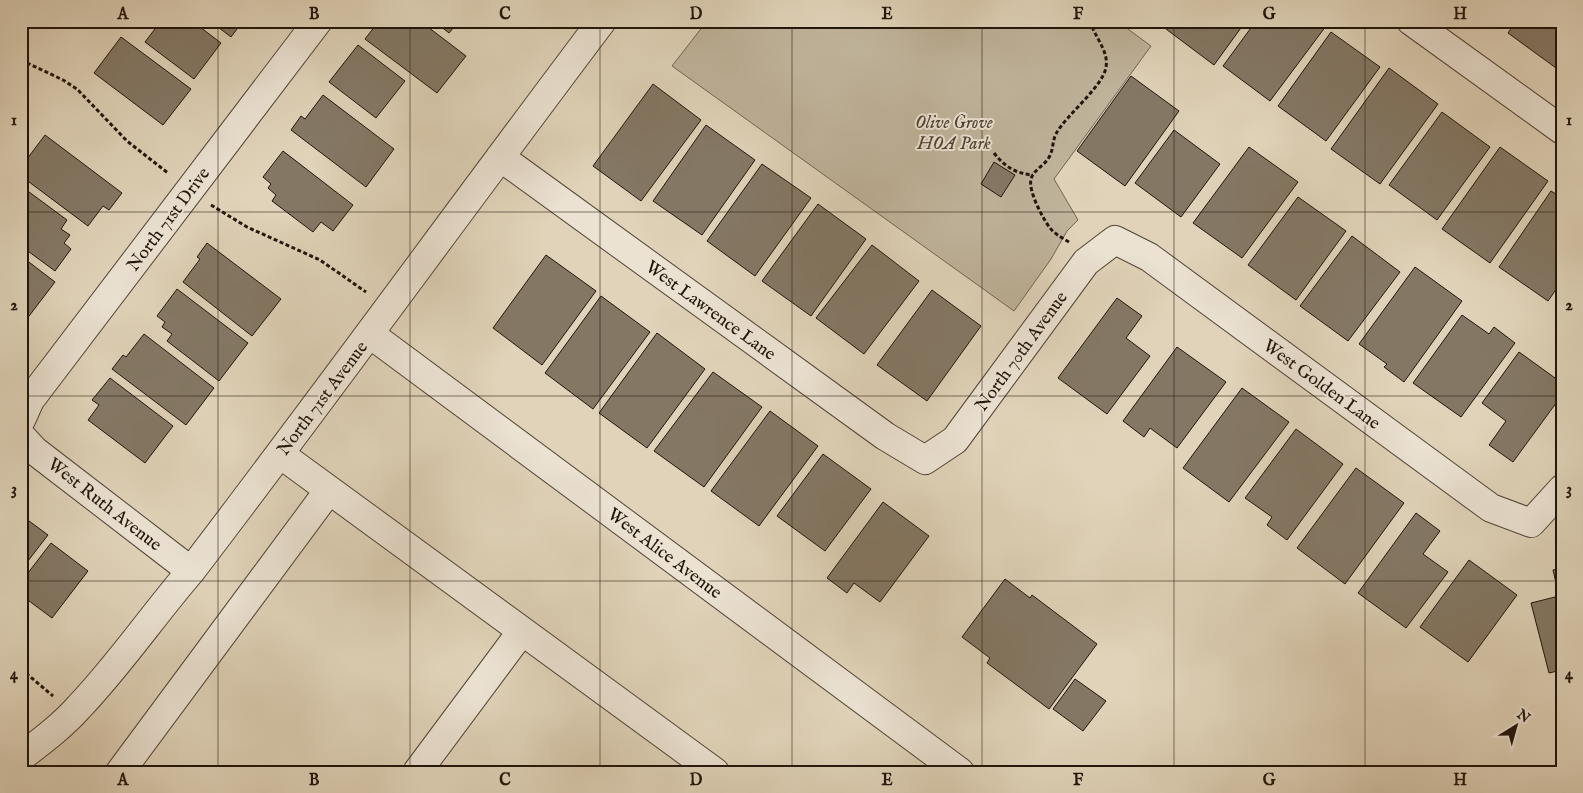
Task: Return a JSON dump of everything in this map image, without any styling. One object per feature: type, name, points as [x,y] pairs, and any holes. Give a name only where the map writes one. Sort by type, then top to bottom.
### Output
[{"type":"street","name":"North 71st Drive","points":[[21,420],[30,400],[318,21]]},
{"type":"street","name":"North 71st Avenue","points":[[21,757],[53,732],[98,686],[191,571],[370,334],[602,21]]},
{"type":"street","points":[[1411,21],[1562,130]]},
{"type":"street","name":"West Lawrence Lane","points":[[500,157],[885,436],[925,460]]},
{"type":"street","name":"North 70th Avenue","points":[[925,460],[956,440],[1086,262],[1115,240]]},
{"type":"street","name":"West Golden Lane","points":[[1115,240],[1148,257],[1491,508],[1530,523],[1562,489]]},
{"type":"street","name":"West Alice Avenue","points":[[370,334],[960,772]]},
{"type":"street","name":"West Ruth Avenue","points":[[21,436],[35,451],[191,571]]},
{"type":"street","points":[[280,454],[712,771]]},
{"type":"street","points":[[120,772],[329,490]]},
{"type":"street","points":[[417,772],[522,631]]},
{"type":"path","points":[[1086,262],[1068,242],[1050,228],[1040,213],[1031,188],[1031,179],[1051,154],[1055,135],[1101,79],[1106,67],[1104,50],[1093,32],[1090,21]]},
{"type":"path","points":[[994,153],[1009,168],[1033,175]]},
{"type":"path","points":[[21,669],[73,713]]},
{"type":"green space","name":"Olive Grove HOA Park","points":[[707,21],[1117,21],[1151,46],[1054,179],[1078,220],[1067,231],[1051,259],[1014,311],[672,66]]},
{"type":"building","points":[[161,21],[192,21],[221,43],[194,79],[145,42]]},
{"type":"building","points":[[210,21],[243,21],[231,37]]},
{"type":"building","points":[[379,21],[420,21],[466,56],[437,93],[365,39]]},
{"type":"building","points":[[434,21],[459,21],[449,33]]},
{"type":"building","points":[[1172,21],[1246,21],[1214,65],[1166,29]]},
{"type":"building","points":[[1256,21],[1319,21],[1326,26],[1270,101],[1223,66]]},
{"type":"building","points":[[1516,21],[1562,21],[1562,60],[1556,68],[1508,33]]},
{"type":"building","points":[[1331,32],[1380,67],[1326,141],[1278,106]]},
{"type":"building","points":[[121,37],[191,89],[163,125],[94,73]]},
{"type":"building","points":[[358,45],[405,81],[376,118],[329,82]]},
{"type":"building","points":[[1389,68],[1438,104],[1380,184],[1331,149]]},
{"type":"building","points":[[1131,76],[1179,111],[1125,186],[1077,151]]},
{"type":"building","points":[[653,84],[701,120],[641,201],[593,166]]},
{"type":"building","points":[[323,95],[394,149],[366,187],[291,130],[301,116],[305,119]]},
{"type":"building","points":[[1442,112],[1490,147],[1437,220],[1389,185]]},
{"type":"building","points":[[706,125],[755,160],[702,235],[653,201]]},
{"type":"building","points":[[1174,130],[1220,164],[1181,217],[1135,183]]},
{"type":"building","points":[[45,135],[122,193],[109,210],[103,206],[88,226],[21,176],[21,167]]},
{"type":"building","points":[[1249,147],[1298,182],[1242,258],[1193,223]]},
{"type":"building","points":[[1500,147],[1548,181],[1490,263],[1442,229]]},
{"type":"building","points":[[283,151],[353,205],[333,231],[321,222],[313,232],[272,201],[276,195],[268,188],[271,184],[263,177]]},
{"type":"building","points":[[994,162],[1015,175],[1001,197],[981,184]]},
{"type":"building","points":[[762,164],[811,198],[755,276],[707,241]]},
{"type":"building","points":[[21,186],[67,220],[61,229],[70,235],[64,243],[71,249],[55,271],[21,246]]},
{"type":"building","points":[[1551,191],[1562,198],[1562,281],[1548,301],[1499,267]]},
{"type":"building","points":[[1298,197],[1346,231],[1296,300],[1248,265]]},
{"type":"building","points":[[818,204],[866,239],[811,316],[762,281]]},
{"type":"building","points":[[1352,236],[1400,272],[1348,341],[1300,306]]},
{"type":"building","points":[[207,243],[281,299],[252,336],[183,282],[200,259],[197,257]]},
{"type":"building","points":[[872,245],[919,281],[864,354],[816,318]]},
{"type":"building","points":[[546,255],[596,291],[542,365],[493,328]]},
{"type":"building","points":[[21,256],[55,282],[26,320],[21,316]]},
{"type":"building","points":[[1415,267],[1462,301],[1404,382],[1384,367],[1387,364],[1359,344]]},
{"type":"building","points":[[177,289],[248,343],[219,381],[167,341],[172,334],[162,327],[165,322],[157,316]]},
{"type":"building","points":[[932,290],[981,326],[927,401],[877,365]]},
{"type":"building","points":[[601,296],[650,332],[593,409],[545,373]]},
{"type":"building","points":[[1117,298],[1142,316],[1126,338],[1150,356],[1107,414],[1058,378]]},
{"type":"building","points":[[1462,315],[1489,334],[1494,327],[1515,343],[1461,417],[1413,383]]},
{"type":"building","points":[[657,333],[705,369],[647,448],[599,413]]},
{"type":"building","points":[[144,334],[214,388],[186,425],[112,369],[123,355],[126,357]]},
{"type":"building","points":[[1177,347],[1226,382],[1177,448],[1150,428],[1144,437],[1123,421]]},
{"type":"building","points":[[1519,352],[1562,383],[1562,395],[1513,462],[1489,445],[1506,421],[1482,403]]},
{"type":"building","points":[[713,372],[762,407],[704,487],[654,451]]},
{"type":"building","points":[[110,378],[173,426],[145,463],[88,420],[99,405],[92,400]]},
{"type":"building","points":[[1242,388],[1289,422],[1229,502],[1183,468]]},
{"type":"building","points":[[770,411],[818,446],[759,526],[711,491]]},
{"type":"building","points":[[1296,429],[1343,464],[1287,540],[1267,525],[1272,517],[1245,498]]},
{"type":"building","points":[[823,454],[871,489],[825,551],[777,516]]},
{"type":"building","points":[[1356,468],[1404,503],[1345,584],[1297,548]]},
{"type":"building","points":[[883,502],[929,536],[880,602],[854,583],[847,593],[827,578]]},
{"type":"building","points":[[1416,513],[1440,531],[1423,554],[1448,572],[1406,628],[1358,593]]},
{"type":"building","points":[[21,515],[48,535],[21,570]]},
{"type":"building","points":[[51,543],[88,571],[52,618],[21,595],[21,582]]},
{"type":"building","points":[[1469,560],[1517,595],[1468,662],[1420,627]]},
{"type":"building","points":[[1562,568],[1562,670],[1549,673],[1531,603],[1559,596],[1553,570]]},
{"type":"building","points":[[1005,579],[1030,598],[1032,595],[1097,644],[1049,709],[987,663],[990,658],[962,637]]},
{"type":"building","points":[[1075,679],[1106,701],[1083,731],[1053,709]]}]
